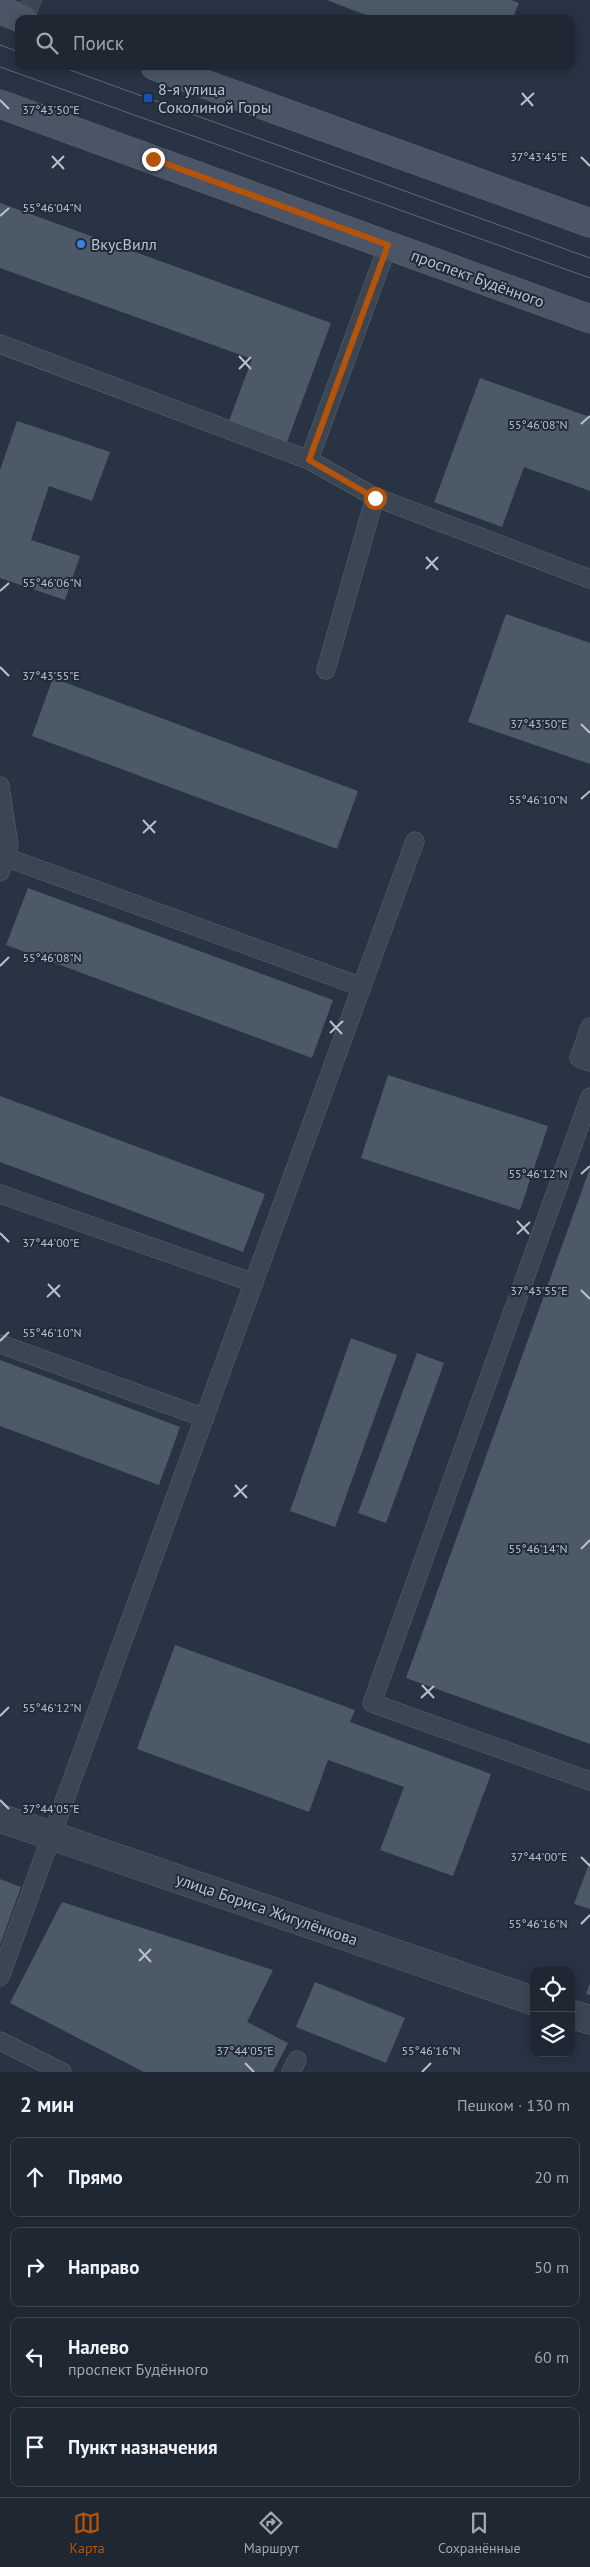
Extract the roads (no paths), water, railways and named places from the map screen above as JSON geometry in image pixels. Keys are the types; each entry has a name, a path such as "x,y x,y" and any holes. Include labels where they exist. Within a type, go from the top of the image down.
{"main road":[{"path":"0,10 15,16"},
{"path":"166,70 590,223"},
{"name":"проспект Будённого","path":"0,104 590,319"}],"street":[{"name":"улица Бориса Жигулёнкова","path":"0,1818 530,2000"},
{"path":"575,2015 590,2020"}],"lane":[{"path":"26,15 32,0"},
{"path":"309,460 388,245"},
{"path":"0,344 309,460 375,498 590,579"},
{"path":"326,670 375,498"},
{"path":"0,786 9,846 3,865 362,987"},
{"path":"0,1977 415,841"},
{"path":"590,1027 579,1058 590,1062"},
{"path":"590,1097 372,1703 590,1781"},
{"path":"0,1194 254,1283"},
{"path":"0,1344 205,1418"},
{"path":"0,2041 62,2072"}],"tram line":[{"path":"0,45 15,51"},
{"path":"0,67 590,278"},
{"path":"70,70 590,258"}],"place":[{"name":"8-я улица Соколиной Горы","path":"148,98"},
{"name":"ВкусВилл","path":"81,244"}]}
